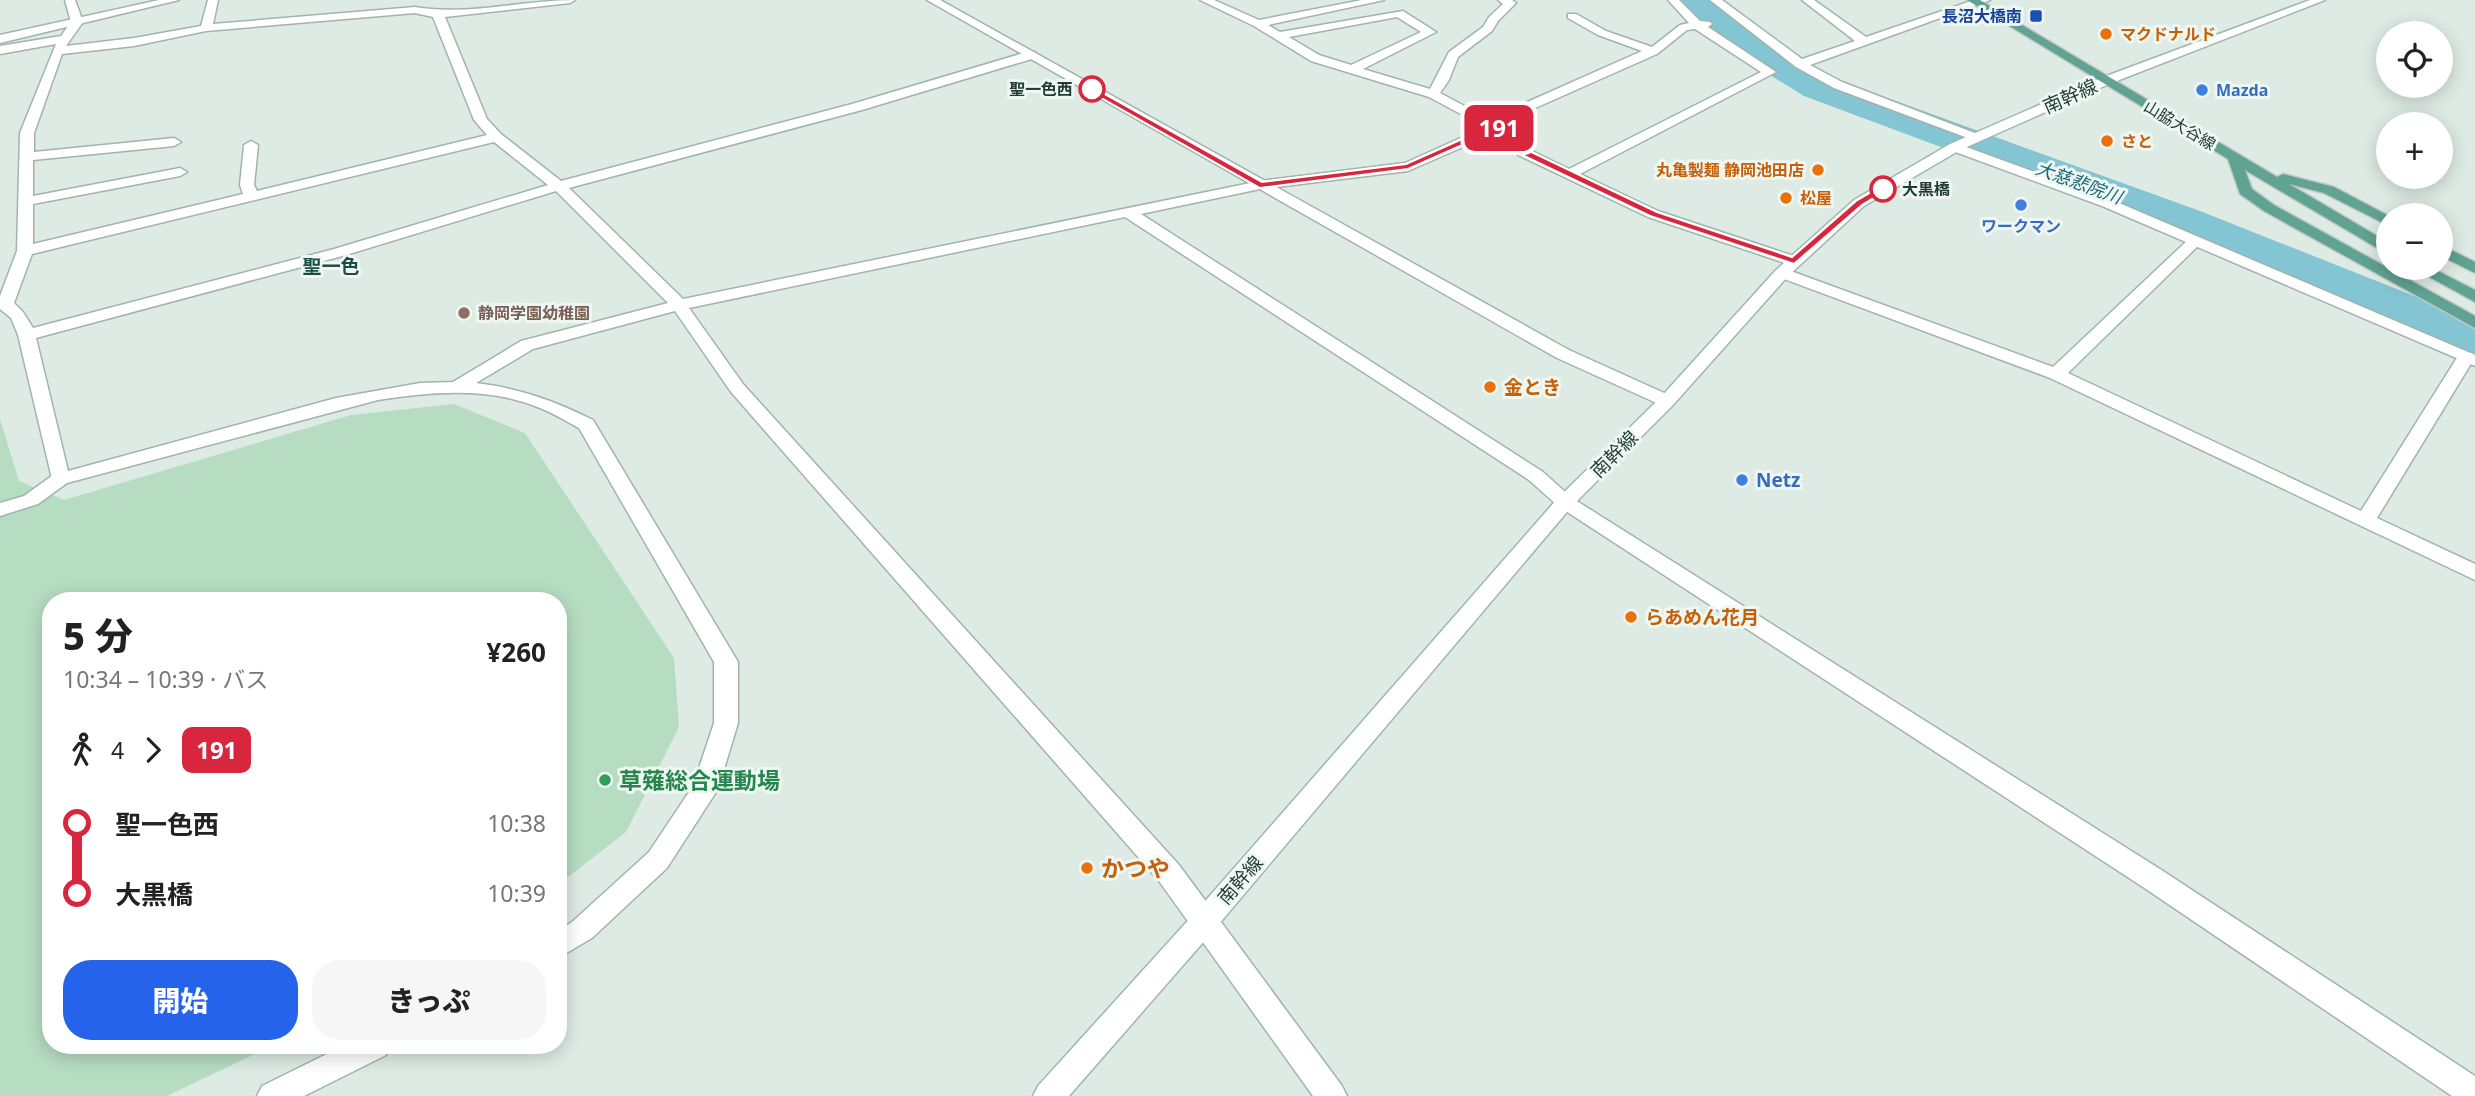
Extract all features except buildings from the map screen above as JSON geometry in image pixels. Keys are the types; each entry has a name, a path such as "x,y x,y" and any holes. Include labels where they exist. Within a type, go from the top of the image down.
{"main road":[{"name":"山脇大谷線","path":"1978,1 2105,81 2376,242"},
{"path":"2234,157 2245,191 2269,208 2475,323"},
{"path":"2260,172 2329,190 2376,215"},
{"path":"2453,256 2475,268"},
{"path":"2443,280 2475,297"}],"street":[{"path":"70,0 77,22"},
{"path":"0,39 174,0"},
{"path":"206,28 213,0"},
{"path":"0,50 134,42 206,28 418,5 438,14 570,0"},
{"path":"932,0 1563,354 1667,401"},
{"path":"1205,0 1258,24 1315,58 1433,94 1515,138 1523,152 1653,214 2056,374 2475,573"},
{"path":"1258,24 1379,0"},
{"path":"1433,94 1443,80 1453,55 1488,30 1493,19 1510,3 1503,0"},
{"path":"1569,174 1770,72 1697,25 1672,0"},
{"path":"1715,0 1800,64 1838,85 1978,136"},
{"path":"1807,0 1863,41"},
{"name":"南幹線","path":"1049,1096 1203,923 1565,502 1667,401 1788,267 1859,203 1978,136 2105,81 2320,0"},
{"path":"1800,64 1978,1"},
{"path":"1278,36 1399,13 1430,32 1352,69"},
{"path":"438,14 481,120 496,137 559,186 679,305 737,388 1169,873 1331,1096"},
{"path":"1572,16 1602,33 1653,51"},
{"path":"457,387 527,345 679,305 1260,185 1408,167 1653,51 1684,27 1741,21"},
{"path":"60,479 27,335 21,318 3,303 25,251 29,157 27,133 61,45 77,22"},
{"path":"27,335 340,252 559,186 857,107 1031,55"},
{"path":"25,251 496,137"},
{"path":"29,157 174,142"},
{"path":"251,145 247,185 252,197"},
{"path":"1955,147 2107,204 2470,359 2366,520"},
{"path":"28,201 180,172"},
{"path":"1126,212 1536,476 1565,502 2153,879 2475,1094"},
{"path":"2056,374 2195,241"},
{"path":"0,510 31,500 60,479 363,396 417,387 508,391 557,405 586,424 726,662 726,723 705,789 658,860 582,930 567,940"},
{"path":"273,1096 357,1054"}],"green space":[{"name":"草薙総合運動場","path":"454,404 525,433 674,658 679,727 626,832 567,878 567,592 42,592 42,1054 255,1054 167,1096 0,1096 0,419 19,481 64,500 351,415"}],"waterway":[{"name":"大慈悲院川","path":"1697,0 1708,13 1755,49 1818,87 2183,221 2475,340"}],"bus line":[{"name":"191","path":"1092,89 1260,185 1408,167 1496,127 1515,138 1523,152 1653,214 1794,261 1859,203 1883,189"}],"place":[{"name":"長沼大橋南","path":"2036,16"},
{"name":"マクドナルド","path":"2106,34"},
{"name":"聖一色西","path":"1092,89"},
{"name":"Mazda","path":"2202,90"},
{"name":"さと","path":"2107,141"},
{"name":"丸亀製麺 静岡池田店","path":"1818,170"},
{"name":"大黒橋","path":"1883,189"},
{"name":"松屋","path":"1786,198"},
{"name":"ワークマン","path":"2021,205"},
{"name":"静岡学園幼稚園","path":"464,313"},
{"name":"金とき","path":"1490,387"},
{"name":"Netz","path":"1742,480"},
{"name":"らあめん花月","path":"1631,617"},
{"name":"草薙総合運動場","path":"605,780"},
{"name":"かつや","path":"1087,868"}],"district":[{"name":"聖一色","path":"331,266"}]}
